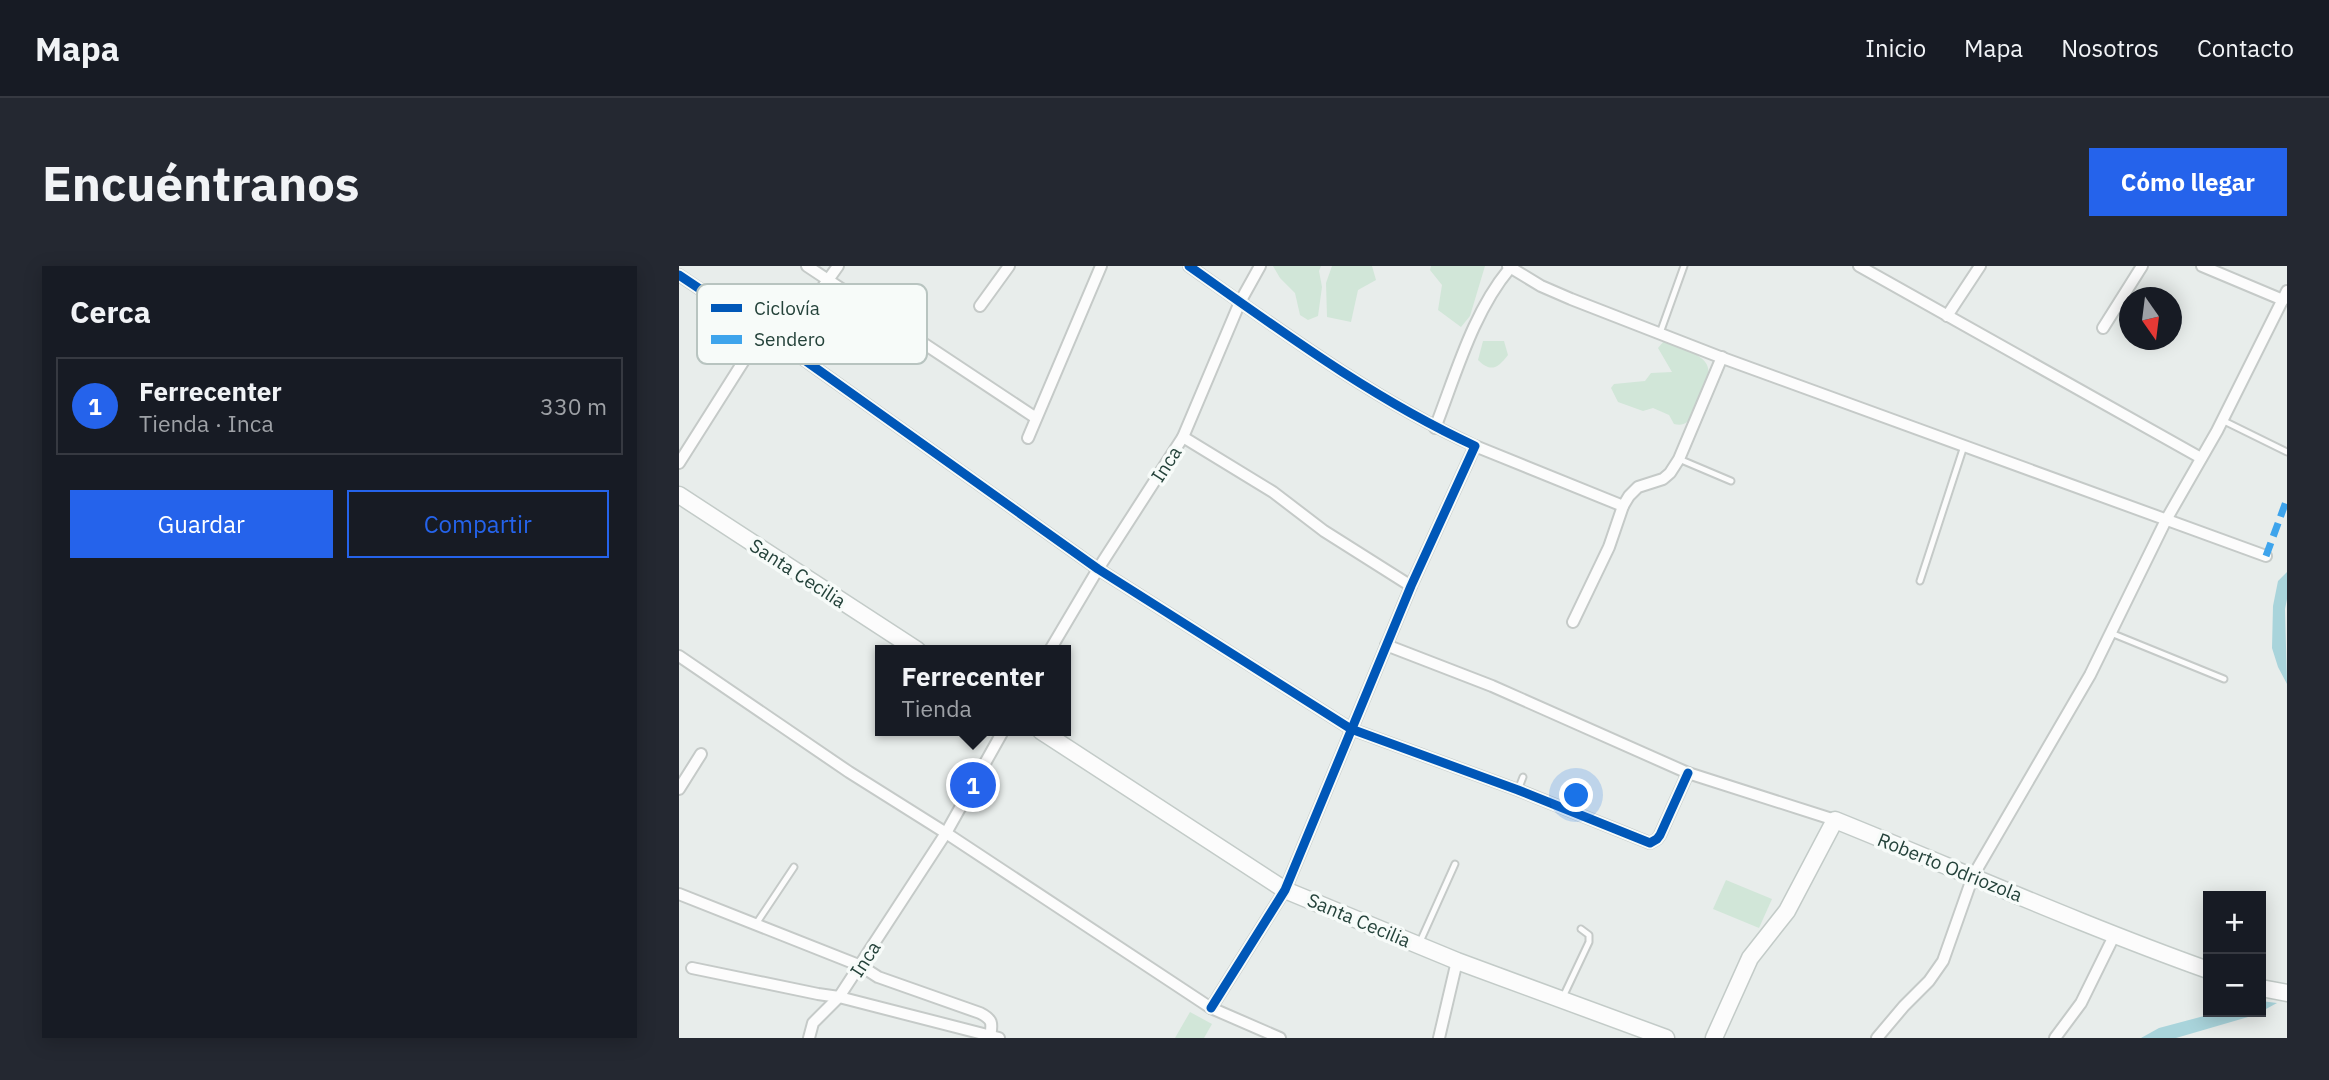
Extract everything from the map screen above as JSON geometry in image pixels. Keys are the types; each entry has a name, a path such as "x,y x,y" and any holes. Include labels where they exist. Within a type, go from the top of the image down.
{"street":[{"path":"807,266 833,284"},
{"path":"826,284 838,266"},
{"path":"980,306 1009,266"},
{"path":"1028,439 1101,266"},
{"path":"1189,266 1387,400 1435,428 1623,506"},
{"name":"Inca","path":"1053,645 1183,437 1240,302 1260,266"},
{"path":"1859,266 2201,458"},
{"path":"1947,316 1980,266"},
{"path":"2103,328 2142,266"},
{"path":"1877,1038 1929,981 1943,961 1973,876 2089,675 2166,520 2222,420 2285,295 2202,266"},
{"path":"1435,428 1481,314 1510,267 1551,290 1721,357 2266,556"},
{"path":"679,275 697,287"},
{"path":"927,346 1037,418"},
{"path":"1573,622 1609,547 1629,496 1638,487 1655,483 1670,473 1679,459 1721,357"},
{"path":"679,463 742,364"},
{"path":"810,364 1098,569 1351,729 1518,790 1650,843 1660,835 1688,773"},
{"path":"1183,437 1273,492 1324,531 1411,586"},
{"path":"1211,1009 1285,890 1411,586 1475,446"},
{"name":"Santa Cecilia","path":"679,495 909,645"},
{"name":"Roberto Odriozola","path":"1386,645 1492,686 1688,773 1835,820 2114,936 2203,968"},
{"path":"679,656 849,772 1211,1009 1280,1038"},
{"name":"Inca","path":"809,1038 813,1023 839,997 861,966 946,833 1000,736"},
{"name":"Santa Cecilia","path":"1049,736 1285,890 1457,961 1667,1038"},
{"path":"679,789 701,754"},
{"path":"1714,1038 1750,958 1787,911 1835,820"},
{"path":"679,894 861,966 878,977 991,1018 993,1037 839,997 692,968"},
{"path":"2055,1038 2081,1003 2114,936"},
{"path":"1439,1038 1457,961"},
{"path":"2266,989 2287,993"}],"lane":[{"path":"1660,333 1684,266"},
{"path":"2222,420 2287,452"},
{"path":"1920,581 1964,446"},
{"path":"1679,459 1731,481"},
{"path":"2111,633 2224,679"},
{"path":"1518,790 1523,778"},
{"path":"1418,945 1455,864"},
{"path":"756,924 794,867"},
{"path":"1561,999 1589,942 1589,935 1581,929"}],"green space":[{"path":"1273,266 1321,266 1319,271 1322,287 1318,316 1308,320 1300,315 1295,293 1280,278"},
{"path":"1332,266 1372,266 1376,280 1358,290 1351,322 1327,317 1326,283"},
{"path":"1431,266 1485,266 1470,316 1461,327 1438,310 1442,285 1430,270"},
{"path":"1483,341 1504,341 1508,355 1498,366 1487,367 1478,360"},
{"path":"1664,341 1700,357 1708,370 1708,378 1692,416 1689,421 1680,425 1674,424 1669,415 1653,408 1643,411 1618,402 1611,388 1614,384 1645,381 1651,373 1672,372 1658,348"},
{"path":"1726,880 1772,899 1759,928 1713,909"},
{"path":"1190,1012 1212,1024 1204,1038 1175,1038"}],"water":[{"path":"2287,572 2287,684 2272,648 2273,606 2278,581"},
{"path":"2266,1002 2277,1003 2266,1009"},
{"path":"2203,1016 2248,1017 2176,1038 2141,1038 2159,1028"}],"marked path":[{"path":"2266,556 2287,499"}],"cycle path":[{"path":"1189,266 1364,386 1475,446 1411,586 1285,890 1211,1008"},
{"path":"679,275 697,287"},
{"path":"810,364 1098,569 1351,729 1518,790 1650,843 1660,835 1688,773"}],"place":[{"name":"Ferrecenter","path":"973,785"}]}
